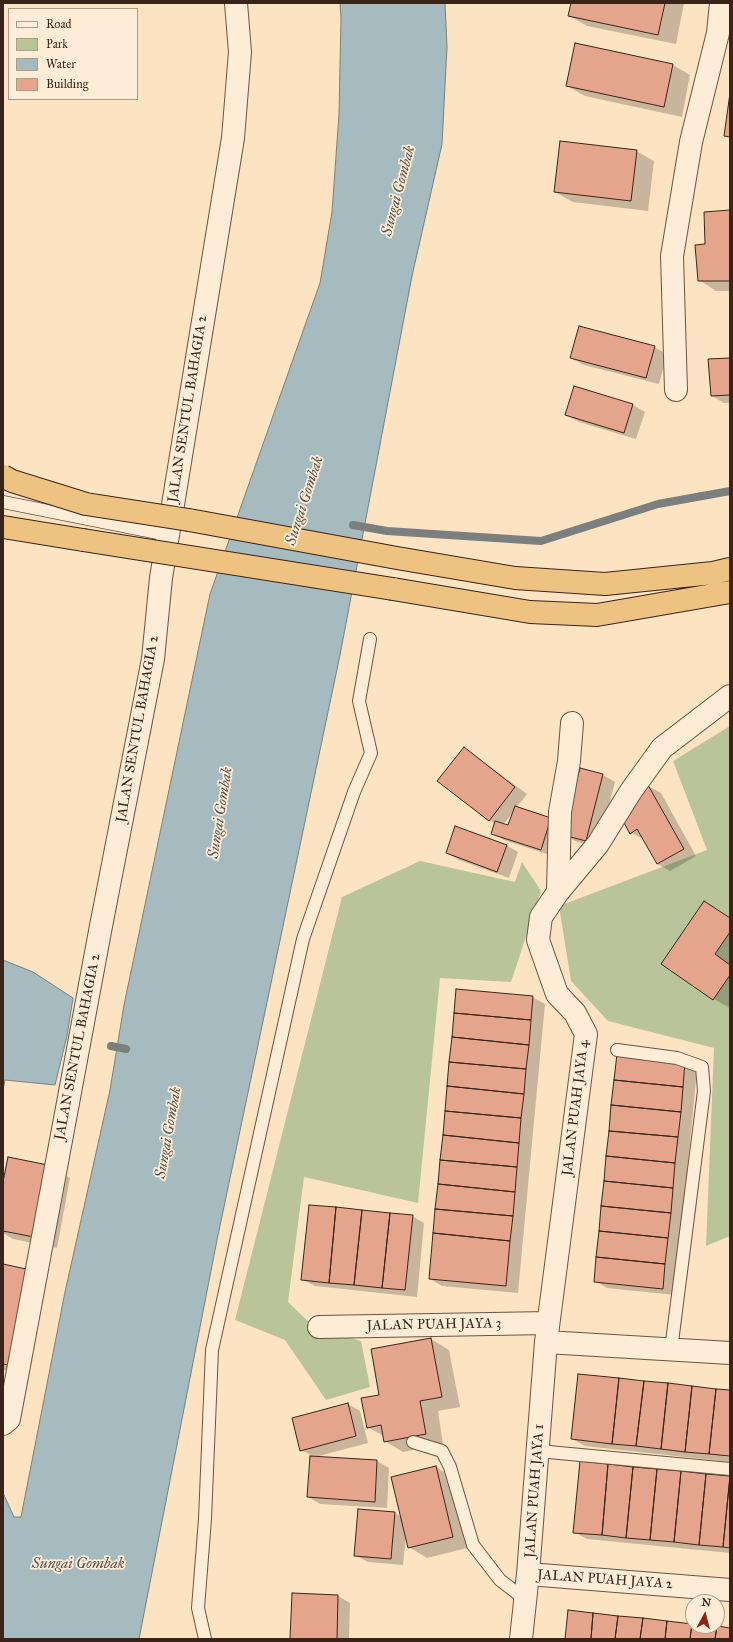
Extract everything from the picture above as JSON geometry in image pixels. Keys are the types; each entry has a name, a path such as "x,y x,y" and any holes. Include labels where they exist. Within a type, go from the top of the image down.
{"highway":[{"path":"3,476 12,481 86,504 189,520 515,578 605,584 713,573 730,569"},
{"path":"3,527 530,612 597,615 730,592"}],"street":[{"name":"JALAN SENTUL BAHAGIA 2","path":"3,1424 9,1419 153,659 161,578 233,138 240,52 236,3"},
{"path":"676,390 672,256 691,142 718,33 721,3"},
{"name":"JALAN PUAH JAYA 4","path":"547,1333 586,1034 575,1013 556,994 538,940 541,917 558,892 598,844 631,791 662,748 730,696"},
{"path":"558,892 560,812 569,761 572,723"},
{"name":"JALAN PUAH JAYA 3","path":"319,1327 547,1333 671,1350 730,1353"},
{"name":"JALAN PUAH JAYA 1","path":"521,1639 526,1600 547,1333"},
{"name":"JALAN PUAH JAYA 2","path":"528,1574 730,1590"}],"lane":[{"path":"3,502 168,535"},
{"path":"205,1639 198,1608 205,1519 212,1350 303,939 354,792 371,753 359,701 370,639"},
{"path":"617,1050 677,1058 702,1067 704,1091 671,1350"},
{"path":"413,1442 442,1451 450,1467 473,1545 500,1580 526,1600"},
{"path":"538,1451 730,1470"}],"green space":[{"path":"730,726 730,1236 706,1246 714,1048 608,1021 571,981 559,906 707,850 673,761"},
{"path":"420,861 515,882 522,862 541,891 511,982 440,978 418,1203 304,1177 288,1302 314,1327 361,1341 370,1387 326,1400 285,1340 235,1320 342,897"}],"water":[{"name":"Sungai Gombak","path":"340,3 445,3 447,47 442,144 412,276 340,655 217,1240 139,1639 3,1639 3,1493 14,1517 21,1517 65,1292 110,1090 124,1005 210,594 320,283 332,212 339,114"},
{"path":"3,960 33,972 73,998 67,1036 55,1085 5,1080 3,1090"}],"building":[{"path":"571,3 665,3 658,35 568,16"},
{"path":"575,43 673,64 664,107 566,86"},
{"path":"730,93 730,137 724,136"},
{"path":"560,141 637,150 631,201 554,192"},
{"path":"730,210 730,281 698,281 695,245 705,244 704,212"},
{"path":"579,326 655,346 646,378 570,358"},
{"path":"730,358 730,395 711,396 708,359"},
{"path":"574,386 633,404 624,433 565,415"},
{"path":"464,747 515,787 489,821 437,781"},
{"path":"580,768 603,774 586,841 563,835"},
{"path":"648,785 684,849 657,864 637,829 630,834 614,804"},
{"path":"515,806 551,818 541,850 491,834 495,821 508,825"},
{"path":"455,826 507,845 497,872 446,853"},
{"path":"704,901 730,918 730,932 715,954 730,965 730,975 713,1000 661,964"},
{"path":"456,989 533,996 531,1020 454,1013"},
{"path":"454,1013 531,1020 529,1045 452,1037"},
{"path":"452,1037 529,1045 526,1069 449,1062"},
{"path":"617,1054 685,1062 683,1087 614,1080"},
{"path":"449,1062 526,1069 524,1094 447,1086"},
{"path":"614,1080 683,1087 681,1112 611,1105"},
{"path":"447,1086 524,1094 521,1118 445,1111"},
{"path":"611,1105 681,1112 678,1137 609,1131"},
{"path":"445,1111 521,1118 519,1143 443,1135"},
{"path":"609,1131 678,1137 675,1163 606,1156"},
{"path":"443,1135 519,1143 517,1167 440,1160"},
{"path":"606,1156 675,1163 673,1188 604,1181"},
{"path":"8,1157 53,1166 39,1238 3,1231 3,1182"},
{"path":"440,1160 517,1167 515,1192 438,1184"},
{"path":"604,1181 673,1188 671,1213 601,1206"},
{"path":"438,1184 515,1192 513,1216 435,1209"},
{"path":"309,1205 336,1207 329,1283 301,1280"},
{"path":"601,1206 671,1213 668,1238 599,1231"},
{"path":"336,1207 362,1210 354,1285 329,1283"},
{"path":"435,1209 513,1216 510,1241 433,1233"},
{"path":"362,1210 390,1213 382,1288 354,1285"},
{"path":"390,1213 413,1215 405,1290 382,1288"},
{"path":"599,1231 668,1238 665,1264 596,1257"},
{"path":"433,1233 510,1241 506,1286 429,1279"},
{"path":"596,1257 665,1264 663,1289 594,1282"},
{"path":"3,1264 26,1269 8,1365 3,1364"},
{"path":"431,1338 442,1397 420,1401 426,1434 384,1442 381,1425 367,1428 361,1398 379,1395 371,1349"},
{"path":"578,1374 619,1378 612,1444 571,1439"},
{"path":"619,1378 644,1381 636,1446 612,1444"},
{"path":"644,1381 668,1383 661,1449 636,1446"},
{"path":"668,1383 692,1386 685,1452 661,1449"},
{"path":"692,1386 716,1389 709,1454 685,1452"},
{"path":"716,1389 730,1390 730,1456 709,1454"},
{"path":"348,1403 356,1436 300,1451 292,1418"},
{"path":"310,1456 377,1460 375,1502 307,1497"},
{"path":"580,1461 608,1464 602,1535 573,1533"},
{"path":"608,1464 633,1467 626,1538 602,1535"},
{"path":"436,1466 453,1537 408,1548 391,1477"},
{"path":"633,1467 657,1469 650,1540 626,1538"},
{"path":"657,1469 681,1471 674,1542 650,1540"},
{"path":"681,1471 706,1474 699,1545 674,1542"},
{"path":"706,1474 730,1476 723,1547 699,1545"},
{"path":"730,1476 730,1548 723,1547"},
{"path":"358,1509 395,1512 391,1559 354,1556"},
{"path":"292,1593 338,1595 337,1639 290,1639"},
{"path":"568,1610 593,1613 591,1639 565,1639"},
{"path":"593,1613 618,1616 615,1639 591,1639"},
{"path":"618,1616 643,1618 640,1639 615,1639"},
{"path":"643,1618 667,1621 665,1639 640,1639"},
{"path":"667,1621 685,1623 685,1634 691,1634 690,1639 665,1639"},
{"path":"725,1627 730,1628 730,1639 715,1639 716,1634 725,1634"},
{"path":"691,1634 716,1634 715,1639 690,1639"}],"waterway":[{"path":"353,525 387,531 541,541 658,504 730,491"},
{"path":"111,1046 126,1049"}]}
